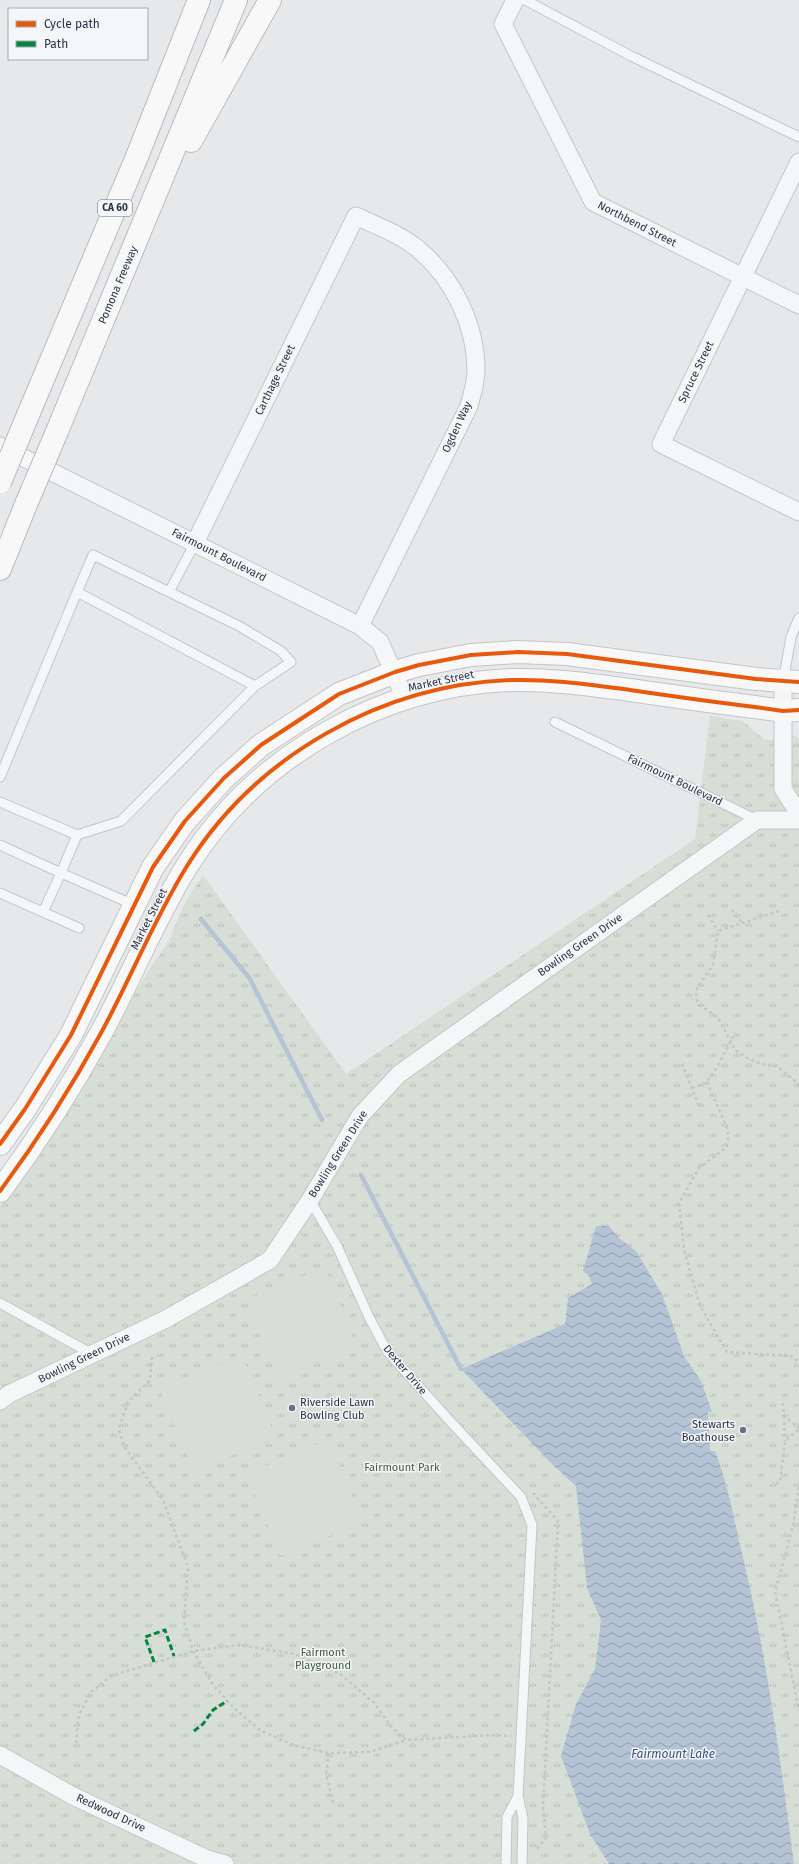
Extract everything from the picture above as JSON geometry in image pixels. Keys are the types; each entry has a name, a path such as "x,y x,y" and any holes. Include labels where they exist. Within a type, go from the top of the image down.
{"main road":[{"path":"138,154 184,0"},
{"name":"CA 60","path":"0,482 138,154 199,0"},
{"name":"Pomona Freeway","path":"0,569 236,0"},
{"path":"140,231 270,0"},
{"name":"Market Street","path":"0,1144 25,1110 71,1035 153,867 185,821 224,778 261,746 339,694 395,672 419,665 471,656 534,652 584,655 791,682"},
{"name":"Market Street","path":"0,1191 45,1127 100,1034 187,865 227,813 269,773 314,741 351,721 406,698 436,690 477,683 537,680 791,710"}],"street":[{"name":"Northbend Street","path":"515,0 503,24 593,202 799,305"},
{"name":"Spruce Street","path":"799,162 661,444 799,512"},
{"name":"Carthage Street","path":"195,543 356,216"},
{"name":"Ogden Way","path":"356,216 396,234 417,248 435,265 451,286 465,314 474,346 476,371 469,406 360,626"},
{"name":"Fairmount Boulevard","path":"0,446 360,626 380,642 406,698"},
{"path":"791,682 791,710 783,789 799,814"},
{"name":"Fairmount Boulevard","path":"757,820 799,820"},
{"name":"Bowling Green Drive","path":"3,1394 166,1319 270,1260 310,1200 348,1134 371,1103 399,1074 757,820"},
{"name":"Redwood Drive","path":"0,1755 73,1796 207,1859 224,1864"}],"lane":[{"path":"525,0 631,56 799,137"},
{"path":"169,592 195,543"},
{"path":"0,777 93,555 239,626 282,651 291,662 255,686 121,821 78,835 0,802"},
{"path":"77,592 255,686"},
{"path":"791,682 790,641 799,618"},
{"name":"Fairmount Boulevard","path":"555,722 757,820"},
{"path":"43,912 78,835"},
{"path":"0,845 135,905"},
{"path":"0,893 78,928"},
{"name":"Dexter Drive","path":"310,1200 337,1246 369,1317 387,1351 521,1497 532,1525 521,1738"},
{"path":"0,1303 92,1354"},
{"path":"521,1738 518,1796 523,1818 522,1864"},
{"path":"506,1864 507,1817 518,1796"}],"path":[{"path":"732,910 742,923"},
{"path":"718,931 779,911"},
{"path":"708,915 718,931 713,965 697,988 696,998 699,1004 718,1018 735,1050 761,1064 777,1066 796,1082 799,1087"},
{"path":"692,1088 707,1082 717,1067 735,1033"},
{"path":"682,1064 699,1106"},
{"path":"707,1082 728,1130 728,1140 724,1149 699,1168 679,1203 684,1249 700,1306 727,1352 791,1356 799,1362"},
{"path":"152,1358 150,1380 128,1402 119,1428 123,1445 144,1471 163,1500 188,1567 184,1622 193,1651 213,1685 235,1709 260,1730 293,1745 329,1753 370,1752 406,1740 495,1735 521,1738"},
{"path":"776,1484 780,1482 785,1441 783,1403"},
{"path":"784,1416 799,1428 785,1441"},
{"path":"799,1487 793,1526 774,1592 799,1711"},
{"path":"76,1743 79,1715 91,1692 111,1676 193,1651 239,1645 295,1654 340,1674 374,1703 392,1728 406,1740"},
{"path":"329,1753 326,1774 334,1805"}],"green space":[{"name":"Fairmount Park","path":"710,716 742,721 765,740 788,739 793,735 799,738 799,1864 0,1864 0,1207 151,967 168,943 184,904 203,875 346,1074 695,839"},
{"path":"325,1267 357,1347 278,1379 246,1300"},
{"path":"242,1355 276,1437 194,1471 160,1389"},
{"path":"329,1439 363,1522 281,1556 247,1474"}],"water":[{"name":"Fairmount Lake","path":"596,1226 609,1226 619,1238 636,1251 662,1294 684,1356 701,1381 712,1412 708,1412 710,1451 715,1451 726,1486 749,1584 765,1664 778,1744 794,1864 609,1864 590,1834 561,1756 576,1704 595,1669 601,1620 587,1588 576,1486 553,1465 461,1369 565,1324 568,1298 592,1284 589,1276 583,1271"}],"waterway":[{"path":"201,919 250,979 322,1120"},
{"path":"361,1175 461,1369"}],"marked path":[{"path":"154,1662 145,1637 165,1630 174,1656"},
{"path":"194,1731 203,1724 213,1710 227,1701"}],"cycle path":[{"path":"0,1144 25,1109 71,1035 153,867 185,821 224,778 261,745 339,694 395,672 419,665 471,655 518,652 567,654 756,679 799,682"},
{"path":"0,1191 53,1114 90,1054 175,886 215,826 249,791 286,759 327,733 371,711 417,695 464,685 513,680 542,680 572,683 783,711 799,710"}],"place":[{"name":"Riverside Lawn Bowling Club","path":"292,1408"},
{"name":"Stewarts Boathouse","path":"743,1430"}],"park label":[{"name":"Fairmont Playground","path":"323,1658"}]}
